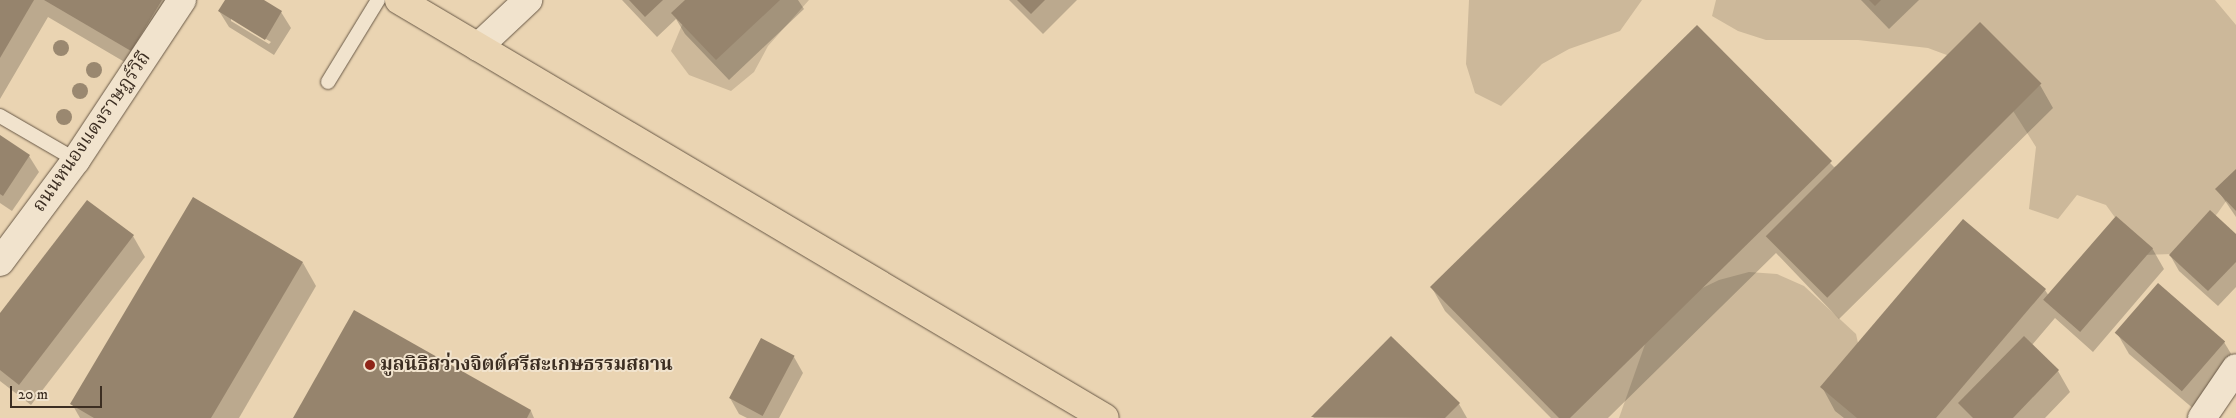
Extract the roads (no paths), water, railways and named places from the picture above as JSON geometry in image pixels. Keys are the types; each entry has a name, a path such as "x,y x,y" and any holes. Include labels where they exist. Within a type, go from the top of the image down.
{"main road":[{"path":"399,0 1105,418"}],"street":[{"name":"ถนนหนองแดงราษฏร์วิถี","path":"0,262 76,160 182,0"},
{"path":"478,47 528,0"},
{"path":"2202,418 2236,368"}],"lane":[{"path":"328,82 378,0"},
{"path":"0,116 76,160"}],"place":[{"name":"มูลนิธิสว่างจิตต์ศรีสะเกษธรรมสถาน","path":"370,365"}]}
